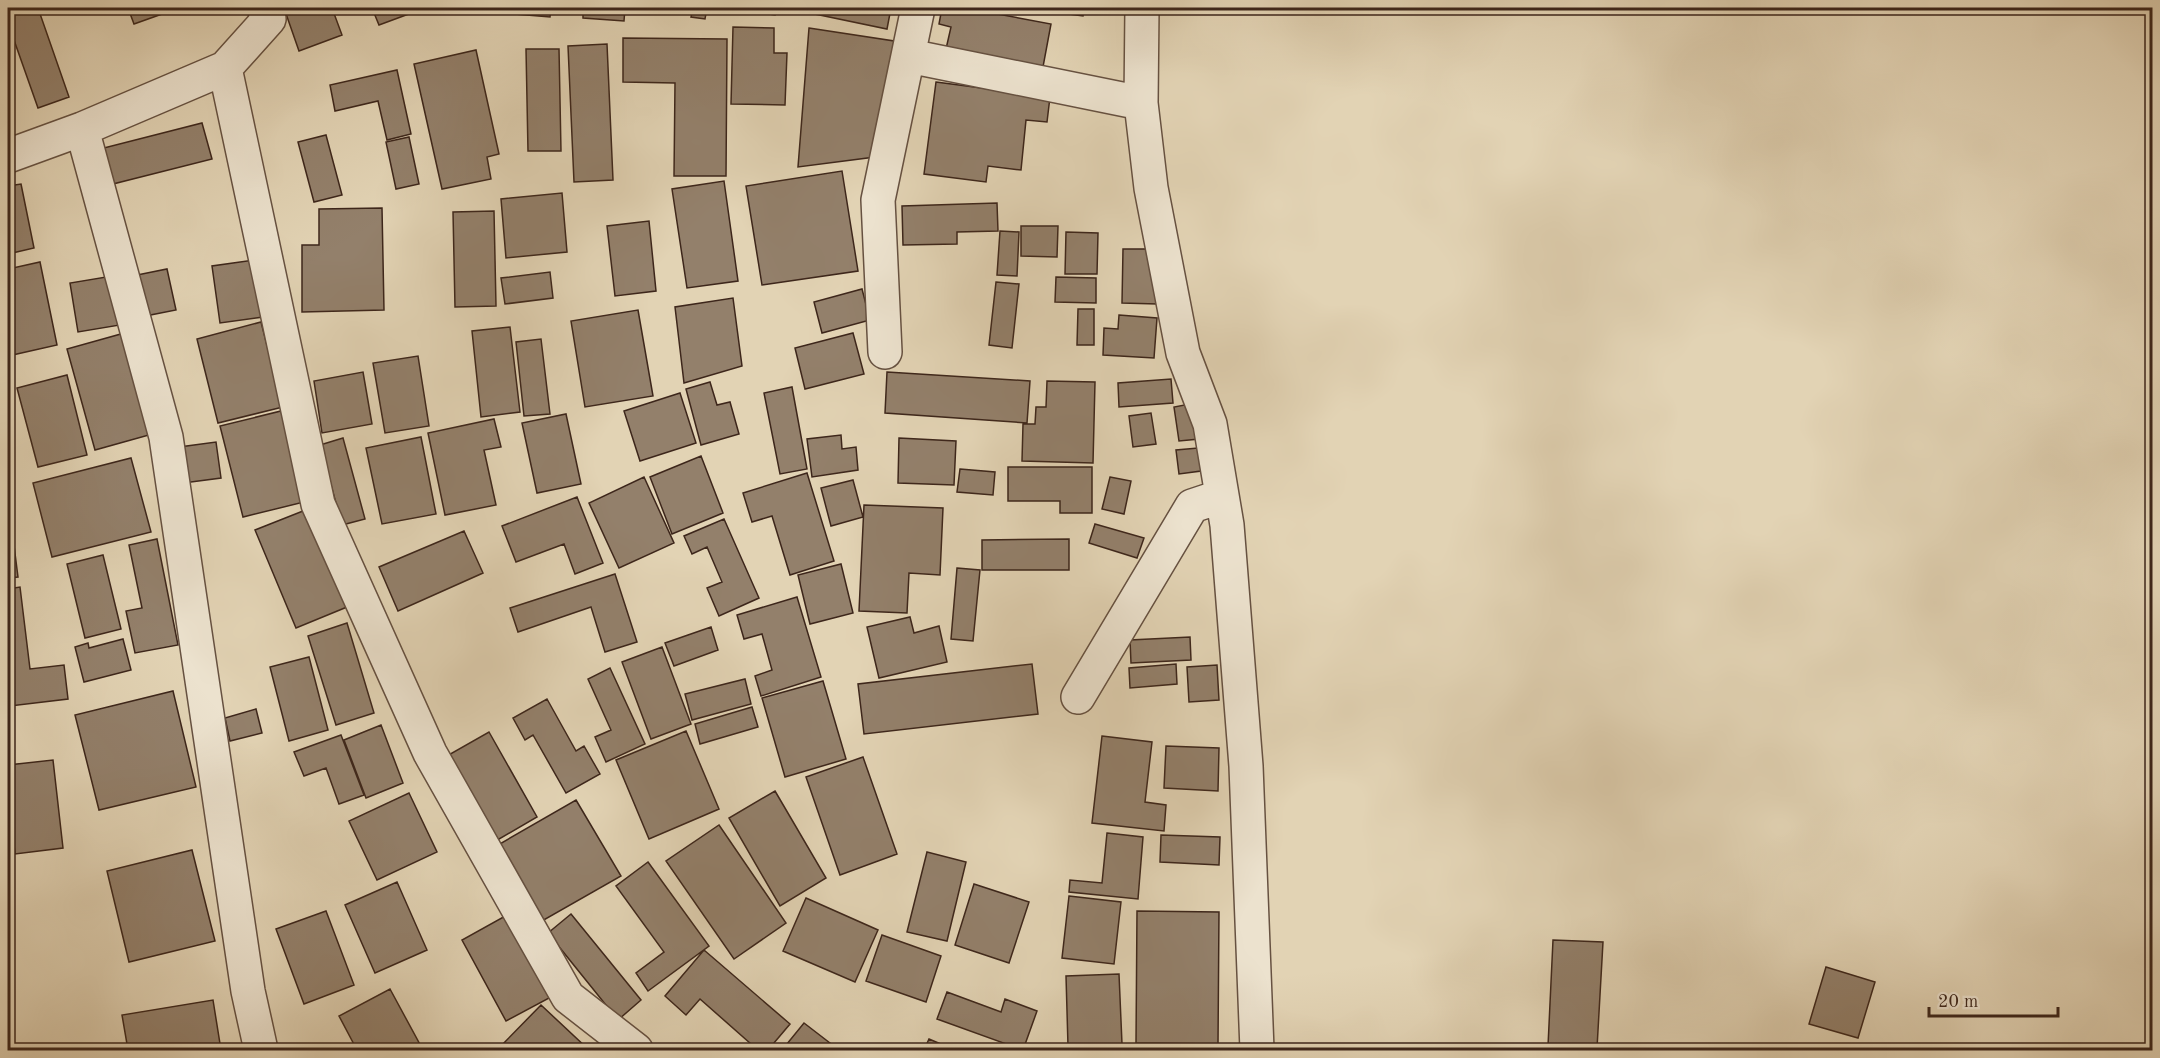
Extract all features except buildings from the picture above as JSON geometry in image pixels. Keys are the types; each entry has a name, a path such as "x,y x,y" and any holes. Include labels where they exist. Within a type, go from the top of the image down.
{"street":[{"path":"8,156 82,129 225,68 269,19 264,8"},
{"path":"885,352 878,200 918,8"},
{"path":"1142,8 1142,103 1151,188 1183,353 1210,424 1227,525 1246,766 1257,1050"},
{"path":"909,56 1142,103"},
{"path":"225,68 318,504 430,753 568,997 636,1050"},
{"path":"82,129 166,437 248,992 261,1050"},
{"path":"1078,697 1192,506 1222,496"}]}
